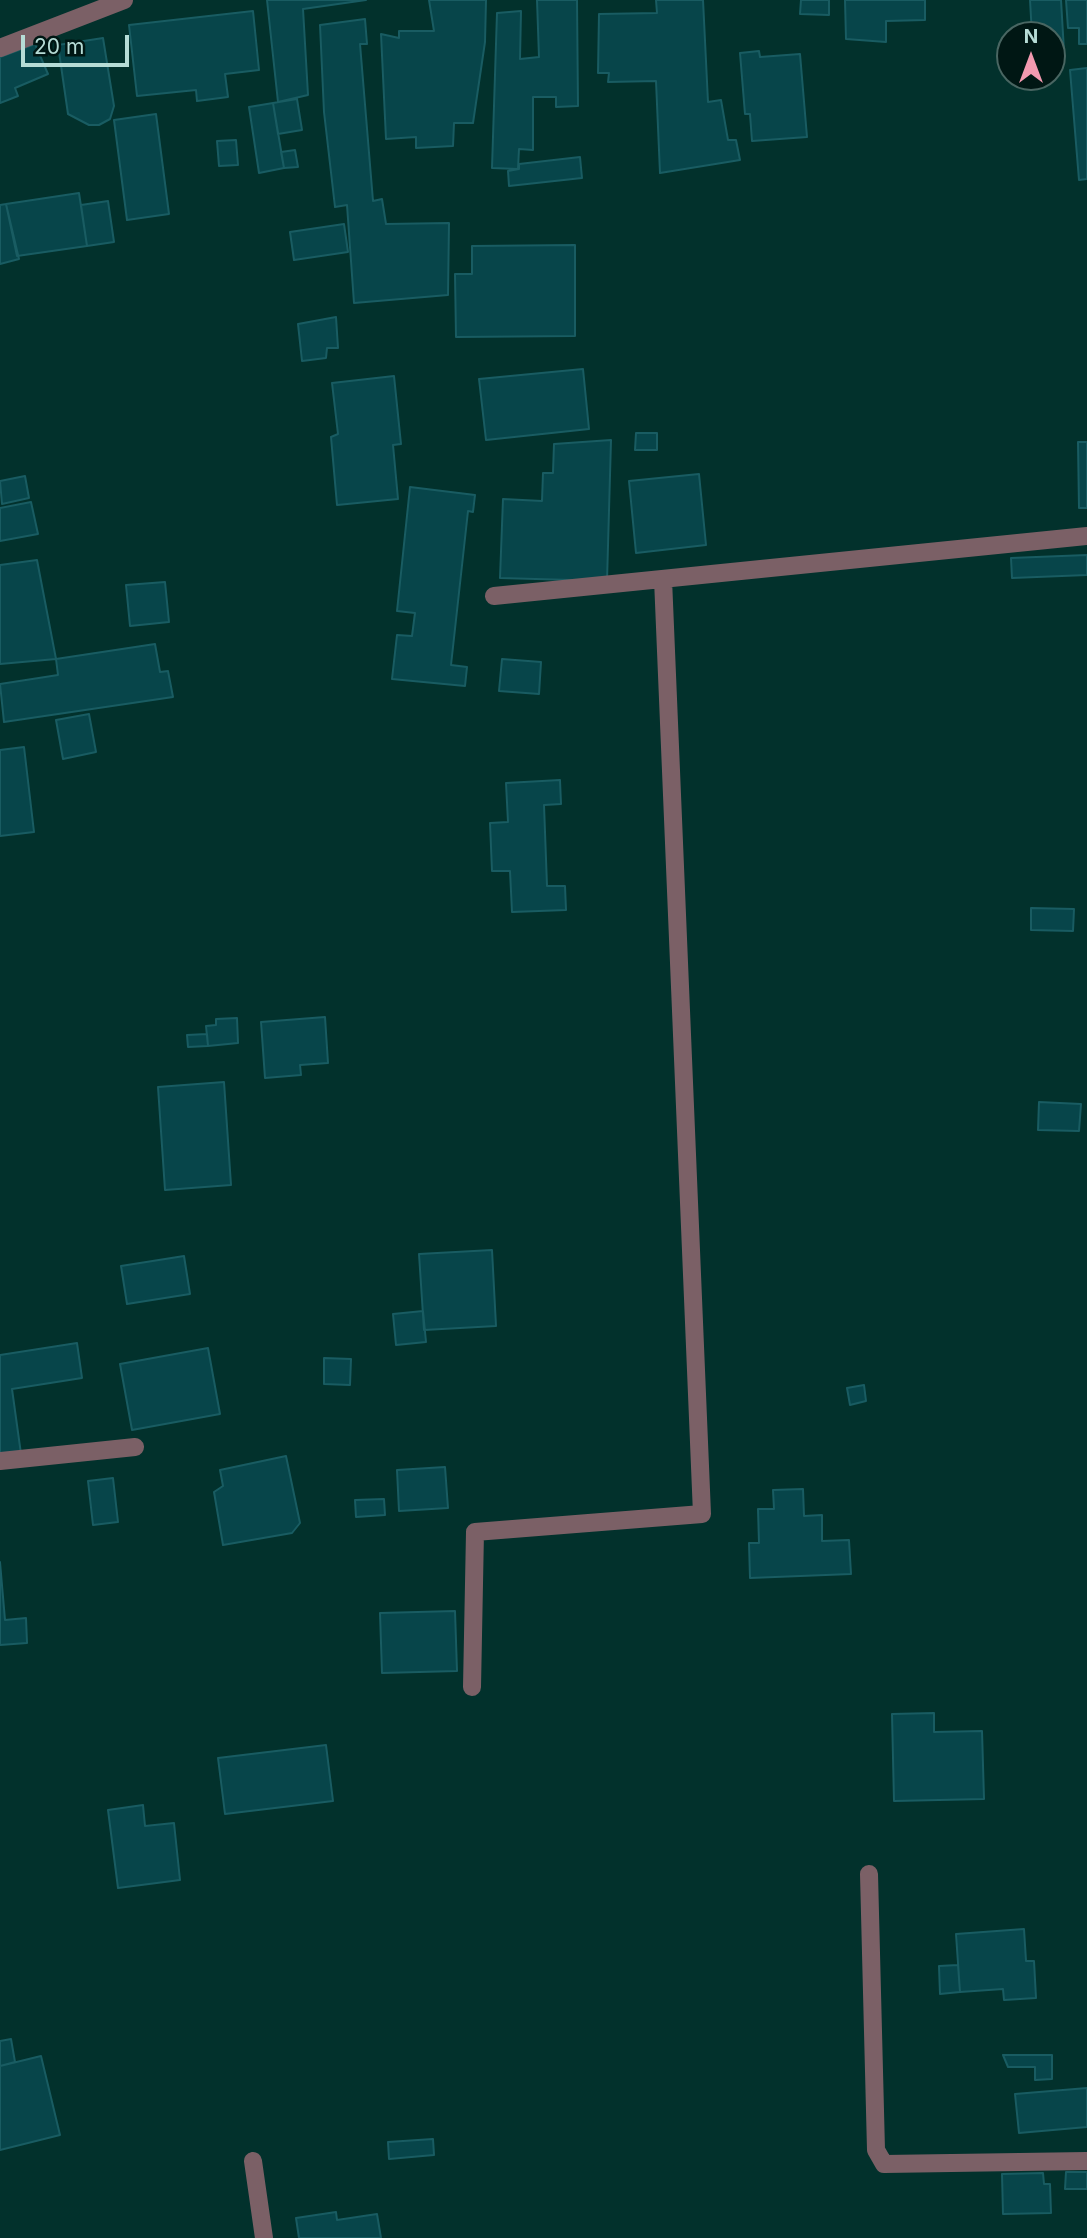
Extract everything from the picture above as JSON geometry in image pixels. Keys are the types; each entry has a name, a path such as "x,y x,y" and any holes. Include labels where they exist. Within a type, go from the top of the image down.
{"street":[{"path":"0,48 124,0"},
{"path":"495,596 1087,536"},
{"path":"472,1687 475,1532 702,1514 663,579"},
{"path":"0,1461 135,1447"},
{"path":"869,1874 876,2150 884,2164 1087,2161"},
{"path":"253,2161 264,2238"}],"building":[{"path":"267,0 366,0 303,9 308,95 278,102"},
{"path":"429,0 486,0 485,42 473,123 454,123 453,146 416,148 416,137 386,139 381,34 399,38 399,31 434,31"},
{"path":"537,0 577,0 578,106 556,107 556,97 533,97 533,150 519,149 518,169 492,168 497,13 521,11 520,59 539,57"},
{"path":"656,0 703,0 708,102 721,100 728,140 736,140 740,160 660,173 656,81 608,82 609,73 598,73 599,14 657,13"},
{"path":"801,0 829,0 829,15 800,14"},
{"path":"845,0 925,0 925,20 886,21 886,42 846,39"},
{"path":"1030,0 1061,0 1062,21 1031,21"},
{"path":"1066,0 1087,0 1087,44 1079,44 1079,28 1068,28"},
{"path":"253,11 259,70 225,74 228,97 197,101 196,90 137,96 129,25"},
{"path":"365,19 367,44 360,44 373,201 382,199 386,224 449,223 448,295 354,303 347,205 335,207 324,112 320,25"},
{"path":"103,38 114,106 110,119 99,125 89,125 68,114 58,45"},
{"path":"35,44 48,74 15,88 18,96 0,103 0,57"},
{"path":"759,51 760,57 800,54 807,137 752,141 750,114 745,114 740,53"},
{"path":"1087,68 1087,179 1079,180 1070,70"},
{"path":"297,99 302,130 278,134 273,103"},
{"path":"273,103 284,168 259,173 249,107"},
{"path":"156,114 169,214 127,220 114,120"},
{"path":"236,140 238,165 219,166 217,141"},
{"path":"295,150 298,167 284,168 281,152"},
{"path":"580,157 582,178 509,186 508,171 519,169 519,164"},
{"path":"79,193 87,246 17,256 6,204"},
{"path":"108,201 114,242 87,246 81,205"},
{"path":"6,204 19,259 0,264 0,205"},
{"path":"344,224 348,252 294,260 290,232"},
{"path":"575,245 575,336 456,337 455,274 472,274 472,246"},
{"path":"336,317 338,348 327,348 326,358 302,361 298,324"},
{"path":"583,369 589,429 486,440 479,379"},
{"path":"394,376 401,444 393,445 398,499 337,505 331,437 338,434 332,383"},
{"path":"636,433 657,433 657,450 635,450"},
{"path":"611,440 607,581 500,578 503,499 542,501 543,473 553,473 554,444"},
{"path":"1078,442 1087,442 1087,508 1079,508"},
{"path":"699,474 706,545 636,553 629,481"},
{"path":"25,476 29,498 2,504 0,481"},
{"path":"410,487 475,495 473,512 468,511 451,665 467,667 465,686 392,679 397,635 412,636 415,613 397,611"},
{"path":"31,502 38,534 0,541 0,508"},
{"path":"1087,555 1087,575 1012,578 1011,558"},
{"path":"37,560 56,659 0,664 0,565"},
{"path":"165,582 169,622 130,626 126,585"},
{"path":"155,644 160,672 168,671 173,697 4,722 0,684 58,675 56,659"},
{"path":"502,659 541,662 539,694 499,691"},
{"path":"89,714 96,752 63,759 56,720"},
{"path":"24,747 34,832 0,836 0,750"},
{"path":"560,780 561,804 544,805 547,886 565,886 566,910 512,912 510,871 492,871 490,823 508,822 506,783"},
{"path":"1031,908 1074,909 1073,931 1031,930"},
{"path":"325,1017 328,1063 300,1065 301,1075 265,1078 261,1022"},
{"path":"237,1018 238,1043 208,1046 206,1026 216,1025 216,1019"},
{"path":"207,1034 208,1046 188,1047 187,1035"},
{"path":"224,1082 231,1185 165,1190 158,1087"},
{"path":"1039,1102 1081,1104 1079,1131 1038,1130"},
{"path":"492,1250 496,1326 424,1330 419,1254"},
{"path":"184,1256 190,1294 127,1304 121,1266"},
{"path":"423,1311 426,1342 396,1345 393,1314"},
{"path":"77,1343 82,1378 12,1389 21,1454 0,1457 0,1355"},
{"path":"208,1348 220,1414 132,1430 120,1364"},
{"path":"324,1358 351,1359 350,1385 324,1384"},
{"path":"864,1385 866,1401 850,1405 847,1388"},
{"path":"286,1456 300,1523 292,1533 223,1545 214,1492 223,1486 220,1470"},
{"path":"445,1467 448,1508 399,1511 397,1470"},
{"path":"113,1478 118,1522 93,1525 88,1481"},
{"path":"803,1489 804,1516 822,1515 822,1541 849,1540 851,1574 750,1578 749,1543 759,1543 758,1509 774,1509 773,1490"},
{"path":"384,1499 385,1515 356,1517 355,1500"},
{"path":"0,1562 5,1620 26,1618 27,1643 0,1645"},
{"path":"455,1611 457,1671 382,1673 380,1613"},
{"path":"934,1713 934,1732 982,1731 984,1799 894,1801 892,1714"},
{"path":"326,1745 333,1801 225,1814 218,1758"},
{"path":"143,1805 145,1826 174,1823 180,1880 118,1888 108,1810"},
{"path":"1024,1929 1026,1961 1034,1961 1036,1998 1004,2000 1003,1989 960,1992 956,1934"},
{"path":"958,1965 960,1992 940,1994 939,1966"},
{"path":"11,2039 15,2062 0,2066 0,2041"},
{"path":"1003,2055 1052,2055 1052,2079 1035,2080 1035,2067 1008,2067"},
{"path":"41,2056 60,2135 0,2150 0,2066"},
{"path":"1087,2088 1087,2127 1019,2133 1015,2094"},
{"path":"433,2139 434,2155 389,2159 388,2142"},
{"path":"1066,2172 1087,2172 1087,2189 1065,2189"},
{"path":"1043,2173 1044,2184 1050,2184 1051,2213 1003,2214 1002,2174"},
{"path":"336,2212 337,2220 377,2214 381,2238 299,2238 296,2218"}]}
